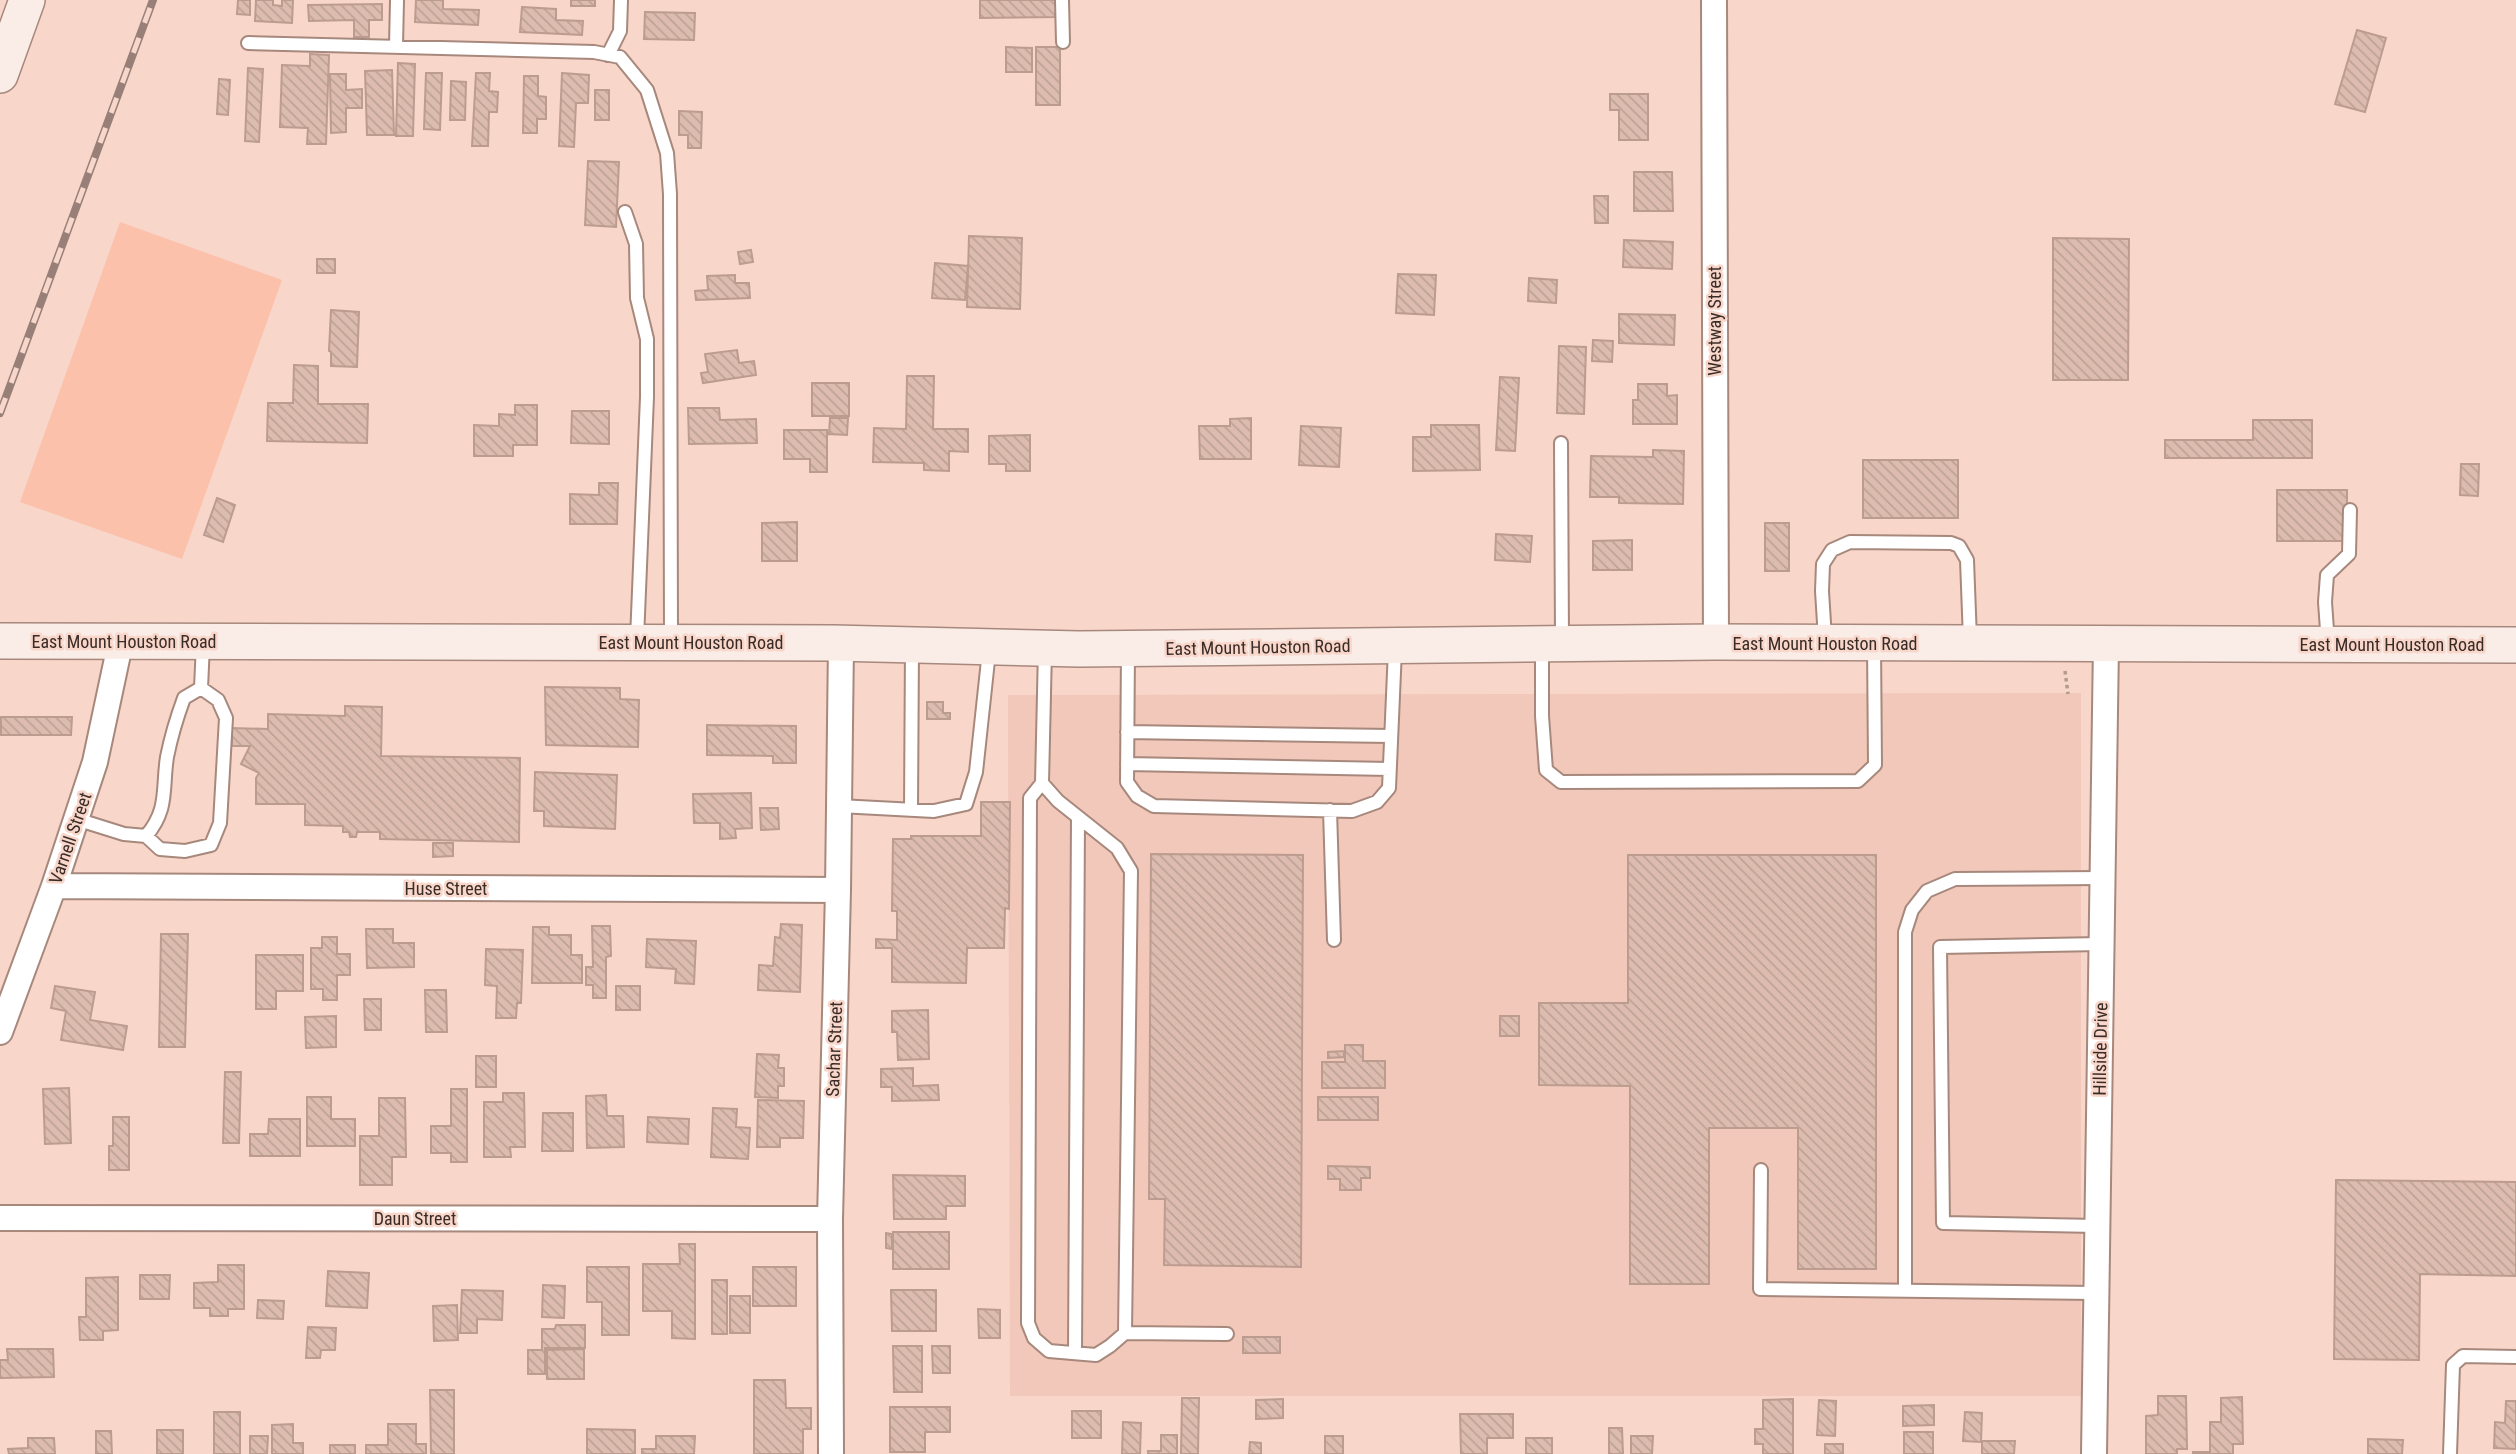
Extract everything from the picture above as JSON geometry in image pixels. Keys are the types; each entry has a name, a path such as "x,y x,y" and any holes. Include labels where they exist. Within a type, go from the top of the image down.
{"main road":[{"path":"0,75 27,0"},
{"name":"East Mount Houston Road","path":"0,641 841,643 1045,649 1716,642 2516,645"}],"street":[{"name":"Westway Street","path":"1714,0 1716,642"},
{"name":"Varnell Street","path":"0,1032 54,886 95,762 121,640"},
{"name":"Sachar Street","path":"831,1454 830,1219 841,643"},
{"name":"Hillside Drive","path":"2094,1454 2106,643"},
{"name":"Huse Street","path":"54,886 838,890"},
{"name":"Daun Street","path":"0,1218 830,1219"}],"lane":[{"path":"396,46 397,0"},
{"path":"608,55 620,31 621,0"},
{"path":"1062,0 1063,42"},
{"path":"248,43 594,52 620,57 647,90 667,153 670,194 654,642"},
{"path":"625,212 636,244 638,298 647,339 654,642"},
{"path":"1560,443 1552,644 1542,716 1546,770 1561,782 1858,781 1875,765 1874,643"},
{"path":"2328,644 2325,603 2327,575 2348,554 2350,510"},
{"path":"1825,642 1823,564 1832,550 1850,541 1951,543 1959,546 1967,560 1970,643"},
{"path":"201,688 203,640"},
{"path":"911,810 912,645"},
{"path":"1128,649 1127,782 1137,796 1154,806 1352,811 1377,802 1389,788 1396,646"},
{"path":"839,806 934,811 966,804 976,772 990,647"},
{"path":"1045,649 1042,783 1030,798 1028,1323 1034,1338 1049,1351 1096,1355 1125,1333 1227,1334"},
{"path":"146,836 158,822 166,783 167,759 184,698 201,688"},
{"path":"76,819 124,834 146,836 160,849 185,851 211,845 220,823 226,718 218,700 201,688"},
{"path":"1127,732 1391,736"},
{"path":"1127,764 1390,769"},
{"path":"1042,783 1058,801 1118,848 1131,871 1125,1333"},
{"path":"1330,810 1334,940"},
{"path":"1076,1353 1078,817"},
{"path":"1905,1290 1905,932 1912,910 1927,891 1955,879 2102,878"},
{"path":"2097,1226 1943,1223 1940,947 2101,944"},
{"path":"1761,1170 1760,1289 2096,1293"},
{"path":"2450,1454 2453,1365 2463,1356 2516,1357"}],"path":[{"path":"2065,670 2068,694"}],"shaded area":[{"path":"120,222 282,280 182,559 20,502"},
{"path":"2081,693 2081,1396 1010,1396 1008,695"}],"building":[{"path":"238,0 250,0 250,15 237,14"},
{"path":"256,0 273,0 273,5 282,6 282,0 293,0 292,23 255,21"},
{"path":"416,0 443,0 443,9 479,10 478,25 415,22"},
{"path":"571,0 595,0 595,6 571,6"},
{"path":"980,0 1059,0 1059,17 980,18"},
{"path":"382,4 382,20 369,20 369,37 354,37 354,20 309,21 308,5"},
{"path":"522,7 556,9 556,20 583,21 582,35 520,32"},
{"path":"645,12 695,13 694,40 644,39"},
{"path":"2357,30 2386,38 2365,112 2335,104"},
{"path":"1006,47 1032,48 1032,72 1006,72"},
{"path":"1036,47 1060,47 1060,105 1036,105"},
{"path":"310,54 329,55 326,144 307,144 308,128 280,127 282,65 310,66"},
{"path":"398,63 415,64 413,136 396,136"},
{"path":"248,68 263,69 259,142 245,141"},
{"path":"392,70 394,135 367,135 365,71"},
{"path":"426,73 442,73 440,130 424,129"},
{"path":"476,73 490,73 489,91 498,92 497,112 489,112 488,146 472,146"},
{"path":"562,73 589,75 588,103 576,103 574,147 559,146"},
{"path":"330,74 346,74 346,90 362,89 362,108 346,108 346,132 331,133"},
{"path":"524,76 538,76 538,96 546,97 546,119 537,119 537,133 523,133"},
{"path":"219,79 230,80 228,115 217,114"},
{"path":"451,81 466,82 465,120 450,120"},
{"path":"595,90 609,90 609,120 595,120"},
{"path":"1610,94 1648,94 1648,140 1619,140 1619,110 1610,110"},
{"path":"679,111 702,112 701,148 688,148 688,135 679,135"},
{"path":"588,161 619,162 616,227 585,225"},
{"path":"1634,172 1672,172 1673,211 1634,211"},
{"path":"1594,196 1608,196 1608,223 1595,223"},
{"path":"969,236 1022,238 1020,309 967,307"},
{"path":"2053,238 2129,239 2128,380 2053,380"},
{"path":"1624,240 1673,242 1672,269 1623,267"},
{"path":"751,250 753,262 740,264 738,252"},
{"path":"317,259 335,259 335,273 317,273"},
{"path":"935,263 968,266 965,300 932,298"},
{"path":"1398,274 1436,275 1434,315 1396,313"},
{"path":"735,275 735,283 749,283 750,298 696,300 695,291 708,290 707,276"},
{"path":"1529,278 1557,280 1556,303 1528,301"},
{"path":"331,310 359,312 357,367 331,366"},
{"path":"1619,314 1675,315 1674,345 1619,343"},
{"path":"1593,340 1613,341 1612,362 1592,361"},
{"path":"1559,346 1586,347 1584,414 1557,413"},
{"path":"737,350 739,363 754,361 756,375 703,383 701,373 708,372 705,354"},
{"path":"294,365 318,366 318,404 368,404 367,443 267,441 268,403 293,403"},
{"path":"907,376 934,376 933,429 968,429 968,452 949,451 949,471 924,470 924,463 873,462 874,428 906,429"},
{"path":"1500,377 1519,378 1515,451 1496,450"},
{"path":"812,383 849,383 849,416 812,416"},
{"path":"1638,384 1667,384 1667,396 1677,395 1677,424 1633,424 1633,400 1638,400"},
{"path":"515,405 537,405 537,445 513,445 513,456 474,456 474,425 499,426 499,414 515,415"},
{"path":"688,408 719,408 720,420 756,419 757,443 689,444"},
{"path":"572,411 609,411 609,444 571,443"},
{"path":"830,418 848,418 847,435 829,434"},
{"path":"1251,418 1251,459 1200,459 1199,426 1230,426 1230,419"},
{"path":"2253,420 2312,420 2312,458 2165,458 2165,440 2253,440"},
{"path":"1431,425 1479,425 1480,470 1413,471 1413,437 1431,437"},
{"path":"1301,426 1341,428 1339,467 1299,465"},
{"path":"784,430 827,430 827,472 810,472 810,459 784,459"},
{"path":"1030,435 1030,471 1006,471 1006,464 989,464 989,436"},
{"path":"1653,450 1684,451 1683,504 1619,503 1619,497 1590,497 1591,456 1653,457"},
{"path":"1863,460 1958,460 1958,518 1863,518"},
{"path":"2461,464 2479,464 2478,496 2460,495"},
{"path":"599,483 618,483 617,524 570,524 570,494 599,495"},
{"path":"2277,490 2347,490 2347,541 2277,541"},
{"path":"217,498 235,505 223,542 204,535"},
{"path":"797,522 797,561 762,561 762,523"},
{"path":"1765,523 1789,523 1789,571 1765,571"},
{"path":"1496,534 1532,536 1530,562 1495,560"},
{"path":"1632,540 1632,570 1593,570 1593,541"},
{"path":"545,687 620,688 620,699 639,700 638,747 546,745"},
{"path":"927,702 943,702 943,713 950,713 950,719 927,719"},
{"path":"345,706 382,707 381,756 520,758 519,842 380,839 380,832 357,832 356,837 350,837 349,832 343,832 343,826 305,825 305,804 256,804 256,778 259,773 241,764 250,746 232,746 232,728 268,729 268,714 345,716"},
{"path":"1,717 72,717 71,735 1,735"},
{"path":"707,725 796,726 796,763 773,763 773,756 707,755"},
{"path":"535,772 617,775 615,829 544,826 544,811 534,811"},
{"path":"751,793 752,828 735,829 736,838 720,839 720,823 694,823 693,794"},
{"path":"981,802 1010,802 1009,909 1005,908 1004,948 967,948 966,983 892,982 892,948 876,948 876,939 897,940 897,911 892,911 893,839 911,839 911,836 981,836"},
{"path":"760,808 778,808 779,829 761,830"},
{"path":"433,843 453,843 453,856 433,857"},
{"path":"1151,854 1303,855 1301,1267 1164,1265 1165,1199 1149,1199"},
{"path":"1628,855 1876,855 1876,1269 1798,1269 1798,1128 1709,1128 1709,1284 1630,1284 1630,1086 1539,1085 1539,1003 1628,1003"},
{"path":"781,924 802,925 800,992 758,990 759,965 773,966 775,937 780,938"},
{"path":"592,926 610,926 611,956 606,957 606,998 593,998 593,985 586,985 586,967 593,967"},
{"path":"533,927 549,927 549,935 571,935 571,955 582,955 582,983 532,983"},
{"path":"366,929 393,929 393,943 414,943 414,967 367,968"},
{"path":"161,934 188,934 185,1047 159,1047"},
{"path":"322,937 337,937 337,954 350,954 350,975 337,975 337,1000 323,1000 323,989 311,989 311,948 322,948"},
{"path":"647,939 696,941 694,984 675,983 676,969 646,967"},
{"path":"486,949 523,950 521,1003 517,1003 516,1018 496,1018 497,986 485,985"},
{"path":"256,955 303,955 303,991 276,991 276,1009 256,1009"},
{"path":"55,986 95,992 90,1020 127,1026 123,1050 61,1040 66,1011 51,1008"},
{"path":"616,986 640,986 640,1010 616,1010"},
{"path":"425,990 446,990 447,1032 426,1032"},
{"path":"364,999 381,999 381,1030 365,1030"},
{"path":"928,1010 929,1059 898,1060 897,1032 892,1032 892,1011"},
{"path":"336,1016 336,1047 306,1048 305,1017"},
{"path":"1500,1016 1519,1016 1519,1036 1500,1036"},
{"path":"1345,1045 1363,1045 1363,1061 1385,1061 1385,1088 1322,1088 1322,1062 1345,1062"},
{"path":"1344,1051 1344,1057 1328,1058 1328,1052"},
{"path":"757,1054 779,1055 778,1068 784,1068 784,1086 778,1086 778,1098 755,1097"},
{"path":"476,1056 496,1056 496,1087 476,1087"},
{"path":"913,1068 913,1086 938,1085 939,1100 892,1101 892,1087 881,1087 881,1069"},
{"path":"225,1072 241,1072 239,1143 223,1143"},
{"path":"69,1088 71,1143 45,1144 43,1089"},
{"path":"451,1089 467,1089 467,1162 451,1162 451,1153 431,1153 431,1126 451,1126"},
{"path":"503,1093 524,1093 525,1147 510,1147 511,1157 484,1157 484,1102 503,1102"},
{"path":"606,1095 607,1116 623,1116 624,1147 587,1148 586,1096"},
{"path":"307,1097 331,1097 331,1119 355,1119 355,1146 307,1146"},
{"path":"1318,1097 1378,1097 1378,1120 1318,1120"},
{"path":"379,1098 405,1098 406,1157 392,1157 392,1185 360,1185 360,1136 379,1136"},
{"path":"758,1100 804,1101 803,1138 780,1138 780,1147 757,1147"},
{"path":"713,1108 737,1109 736,1127 750,1128 748,1159 711,1157"},
{"path":"543,1113 573,1113 573,1151 542,1151"},
{"path":"113,1117 129,1117 129,1170 109,1170 109,1146 113,1146"},
{"path":"648,1117 689,1119 688,1144 647,1142"},
{"path":"269,1119 300,1119 300,1156 250,1156 250,1134 268,1134"},
{"path":"1328,1166 1370,1167 1370,1178 1361,1178 1361,1190 1340,1190 1340,1179 1328,1179"},
{"path":"893,1175 965,1176 965,1206 946,1206 946,1219 894,1219"},
{"path":"2336,1180 2516,1182 2516,1276 2420,1274 2419,1360 2334,1359"},
{"path":"893,1232 949,1232 949,1269 893,1269"},
{"path":"886,1233 892,1234 892,1249 886,1248"},
{"path":"679,1244 695,1244 695,1339 672,1338 672,1311 643,1311 643,1264 680,1264"},
{"path":"218,1265 244,1265 244,1309 228,1309 228,1316 210,1316 210,1308 194,1308 194,1283 218,1282"},
{"path":"587,1267 629,1267 629,1335 602,1335 602,1302 587,1302"},
{"path":"753,1267 796,1267 796,1306 753,1306"},
{"path":"328,1271 369,1273 367,1308 326,1306"},
{"path":"140,1275 170,1275 169,1299 140,1299"},
{"path":"118,1277 118,1330 103,1331 103,1340 80,1340 79,1317 86,1317 86,1278"},
{"path":"712,1280 727,1280 727,1334 712,1334"},
{"path":"543,1285 565,1286 564,1318 542,1317"},
{"path":"462,1290 503,1291 502,1320 477,1319 477,1333 460,1333"},
{"path":"891,1290 936,1290 936,1331 892,1331"},
{"path":"730,1296 750,1296 750,1333 730,1333"},
{"path":"258,1300 284,1301 283,1319 257,1318"},
{"path":"457,1305 458,1340 434,1341 433,1306"},
{"path":"978,1309 1000,1310 1000,1338 979,1338"},
{"path":"556,1325 585,1325 585,1348 545,1348 545,1374 528,1374 528,1350 542,1350 542,1329 555,1329"},
{"path":"308,1327 336,1328 335,1350 321,1350 320,1358 306,1358"},
{"path":"1243,1337 1280,1337 1280,1353 1243,1353"},
{"path":"893,1346 922,1346 922,1392 894,1392"},
{"path":"932,1346 950,1346 950,1373 933,1373"},
{"path":"7,1349 53,1349 54,1377 0,1378 0,1360 8,1360"},
{"path":"584,1349 584,1379 547,1379 547,1350"},
{"path":"754,1380 785,1380 786,1408 811,1408 811,1429 803,1429 803,1454 754,1454"},
{"path":"430,1390 454,1390 454,1454 431,1454"},
{"path":"2158,1396 2186,1396 2187,1449 2177,1449 2177,1454 2146,1454 2146,1416 2158,1415"},
{"path":"2242,1397 2243,1444 2233,1444 2233,1454 2193,1454 2210,1452 2210,1422 2221,1422 2221,1398"},
{"path":"1182,1398 1199,1398 1198,1454 1181,1454"},
{"path":"1283,1399 1283,1418 1256,1419 1256,1400"},
{"path":"1793,1399 1793,1454 1763,1454 1763,1444 1755,1444 1755,1429 1763,1429 1763,1400"},
{"path":"1819,1400 1836,1401 1835,1436 1817,1435"},
{"path":"2506,1401 2516,1401 2516,1449 2494,1448 2495,1422 2505,1423"},
{"path":"1934,1405 1934,1425 1903,1426 1903,1406"},
{"path":"890,1407 950,1407 950,1432 925,1432 925,1452 890,1452"},
{"path":"1072,1411 1101,1411 1101,1438 1072,1438"},
{"path":"214,1412 240,1412 240,1454 214,1454"},
{"path":"1965,1412 1982,1413 1981,1442 1963,1441"},
{"path":"1460,1414 1513,1414 1513,1438 1487,1438 1487,1454 1461,1454"},
{"path":"1123,1422 1141,1423 1140,1454 1122,1454"},
{"path":"293,1424 293,1443 303,1443 303,1454 272,1454 272,1425"},
{"path":"388,1424 416,1424 416,1444 426,1444 426,1454 366,1454 366,1445 388,1445"},
{"path":"1609,1428 1622,1428 1623,1454 1609,1454"},
{"path":"587,1429 635,1430 635,1454 587,1454"},
{"path":"157,1430 183,1430 183,1454 157,1454"},
{"path":"96,1431 111,1431 112,1454 96,1454"},
{"path":"1904,1432 1933,1432 1933,1454 1904,1454"},
{"path":"1161,1435 1177,1435 1177,1454 1148,1454 1148,1451 1161,1451"},
{"path":"250,1436 268,1436 267,1454 250,1454"},
{"path":"656,1436 695,1436 694,1454 642,1454 642,1449 656,1449"},
{"path":"1325,1436 1343,1436 1343,1454 1325,1454"},
{"path":"1631,1436 1653,1436 1652,1454 1631,1454"},
{"path":"28,1438 54,1438 55,1454 9,1454 8,1449 28,1448"},
{"path":"1526,1438 1552,1438 1552,1454 1526,1454"},
{"path":"2368,1439 2403,1440 2402,1454 2368,1454"},
{"path":"1982,1441 2015,1441 2014,1454 1982,1454"},
{"path":"1250,1442 1261,1443 1261,1454 1249,1454"},
{"path":"1825,1444 1843,1444 1843,1454 1825,1454"},
{"path":"330,1445 355,1445 355,1454 330,1454"}],"railway":[{"path":"0,413 153,0"}]}
